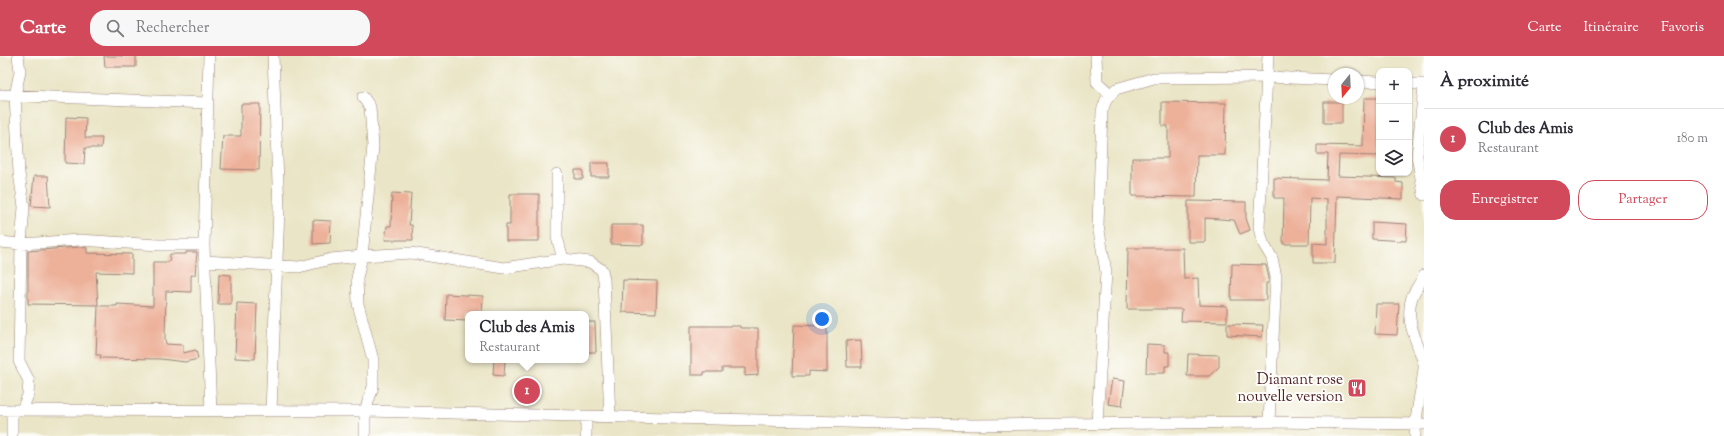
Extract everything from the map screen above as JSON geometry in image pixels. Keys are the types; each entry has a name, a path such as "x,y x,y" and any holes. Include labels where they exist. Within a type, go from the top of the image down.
{"street":[{"path":"12,436 17,410 28,395 29,381 19,361 21,244 24,207 19,173 15,96 20,71 18,56"},
{"path":"209,56 204,245 211,411"},
{"path":"271,411 279,209 273,56"},
{"path":"1096,56 1097,82 1110,94"},
{"path":"1268,56 1259,228 1263,243 1272,258 1276,277 1269,422"},
{"path":"1097,423 1106,272 1098,225 1102,111 1110,94 1116,89 1154,78 1268,77 1328,80"},
{"path":"1364,81 1376,82"},
{"path":"1412,84 1424,85 1416,156 1424,195"},
{"path":"0,95 208,103"},
{"path":"363,97 370,107 373,146 362,256 357,278 358,304 373,360 373,387 365,412 365,436"},
{"path":"557,174 557,237 563,259"},
{"path":"0,242 21,244 79,240 159,245 204,245"},
{"path":"205,261 299,267 331,259 411,253 504,268 563,259 590,262 602,270 604,280 610,418"},
{"path":"1424,275 1412,297 1410,315 1414,336 1420,349 1424,364"},
{"path":"1415,436 1419,424 1424,368"},
{"path":"0,410 365,412 972,425 1269,422 1419,424"},
{"path":"586,417 586,436"}],"building":[{"path":"104,56 136,56 136,67 105,67"},
{"path":"1364,98 1376,98 1376,156 1339,155 1338,176 1396,178 1396,182 1403,183 1403,199 1337,196 1335,263 1313,263 1313,243 1327,244 1327,199 1310,198 1309,244 1283,244 1284,198 1274,198 1274,178 1327,180 1328,154 1317,154 1317,145 1363,146"},
{"path":"1162,102 1226,103 1225,155 1197,155 1196,197 1132,196 1132,158 1168,158 1168,126 1162,126"},
{"path":"1324,102 1328,102 1328,104 1342,104 1342,123 1324,123"},
{"path":"241,104 260,104 259,170 221,169 223,136 241,136"},
{"path":"66,117 86,118 85,138 102,138 101,148 85,148 84,164 65,163"},
{"path":"591,163 609,163 609,177 591,177"},
{"path":"575,170 583,170 583,179 575,179"},
{"path":"34,176 48,176 50,207 31,206"},
{"path":"392,193 411,194 409,225 412,225 413,240 385,240 387,226 391,226"},
{"path":"510,194 539,194 539,241 506,241 506,225 510,225"},
{"path":"1188,201 1246,202 1246,218 1250,230 1240,234 1234,220 1205,218 1205,242 1188,242"},
{"path":"313,220 331,221 330,243 313,244"},
{"path":"1372,222 1407,224 1406,241 1372,239"},
{"path":"611,225 643,225 643,245 611,244"},
{"path":"79,247 87,248 87,253 132,254 132,273 96,272 98,305 28,304 28,251"},
{"path":"1128,248 1183,248 1184,279 1198,278 1199,305 1227,306 1227,322 1181,321 1182,309 1127,309"},
{"path":"186,252 197,252 195,275 191,275 191,292 166,291 165,338 166,344 183,345 183,353 196,350 198,359 185,362 161,359 100,358 101,355 96,355 98,306 117,306 117,304 153,306 153,262 169,262 170,254 186,254"},
{"path":"1232,264 1266,265 1269,283 1266,283 1266,300 1231,300"},
{"path":"219,274 231,275 231,304 218,304"},
{"path":"623,280 657,281 656,313 622,312"},
{"path":"446,294 483,296 482,311 465,311 465,321 445,320"},
{"path":"237,303 257,304 255,359 235,358"},
{"path":"1376,304 1399,304 1397,335 1375,334"},
{"path":"589,322 595,322 596,352 589,352"},
{"path":"1227,324 1263,325 1262,337 1227,335"},
{"path":"794,325 827,326 827,372 809,371 809,376 792,376"},
{"path":"691,326 740,326 740,328 758,328 758,375 745,376 745,368 722,368 722,372 704,372 704,375 691,375"},
{"path":"861,340 862,367 847,367 846,341"},
{"path":"1147,344 1165,345 1165,352 1169,352 1169,366 1165,366 1165,373 1146,373"},
{"path":"1188,354 1219,355 1219,367 1209,376 1187,376"},
{"path":"494,363 505,363 504,376 493,375"},
{"path":"1112,379 1125,381 1122,406 1108,404"}],"place":[{"name":"Diamant rose nouvelle version","path":"1357,388"},
{"name":"Club des Amis","path":"527,391"}]}
